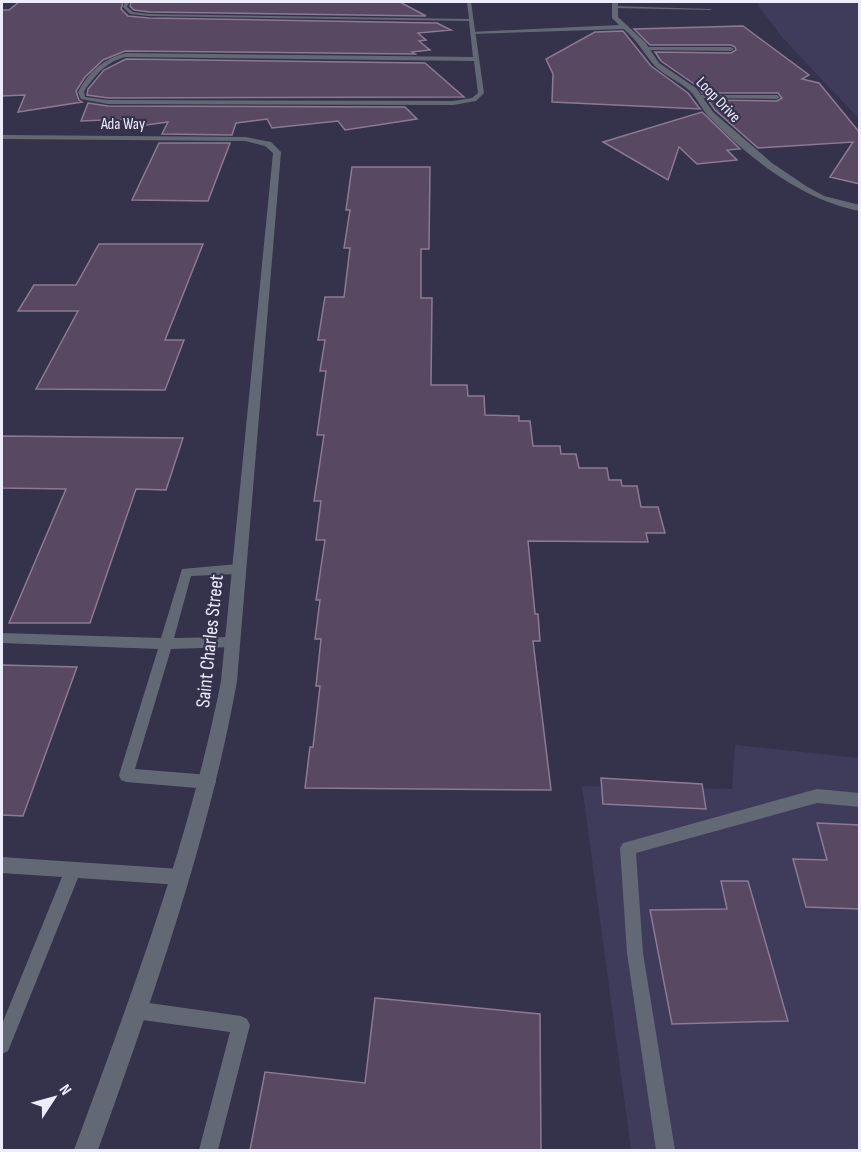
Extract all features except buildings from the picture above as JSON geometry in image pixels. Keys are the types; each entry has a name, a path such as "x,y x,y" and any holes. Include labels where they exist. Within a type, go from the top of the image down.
{"street":[{"name":"Loop Drive","path":"614,4 615,18 647,48 657,64 689,86 700,97 713,117 804,190 831,203 860,208"},
{"path":"473,32 624,27"},
{"name":"Ada Way","path":"2,137 245,139"},
{"name":"Saint Charles Street","path":"87,1150 180,877 209,782 221,730 233,642 277,152 268,144 245,139"}],"lane":[{"path":"128,2 125,7 128,11 149,15 470,21"},
{"path":"469,2 470,21 473,32 476,59 480,95 474,100 462,103 101,102 87,100 83,98 81,92 103,63 126,55 476,59"},
{"path":"614,4 710,10"},
{"path":"647,48 730,49"},
{"path":"700,97 777,97"},
{"path":"209,782 126,775 186,572 238,568"},
{"path":"2,638 166,644 233,642"},
{"path":"665,1150 635,953 628,848 817,796 860,800"},
{"path":"2,866 180,877"},
{"path":"2,1045 73,870"},
{"path":"135,1010 241,1025 209,1150"}],"shaded area":[{"path":"756,2 859,2 859,119 781,36"},
{"path":"735,745 859,758 859,1150 631,1150 582,786 732,789"}]}
